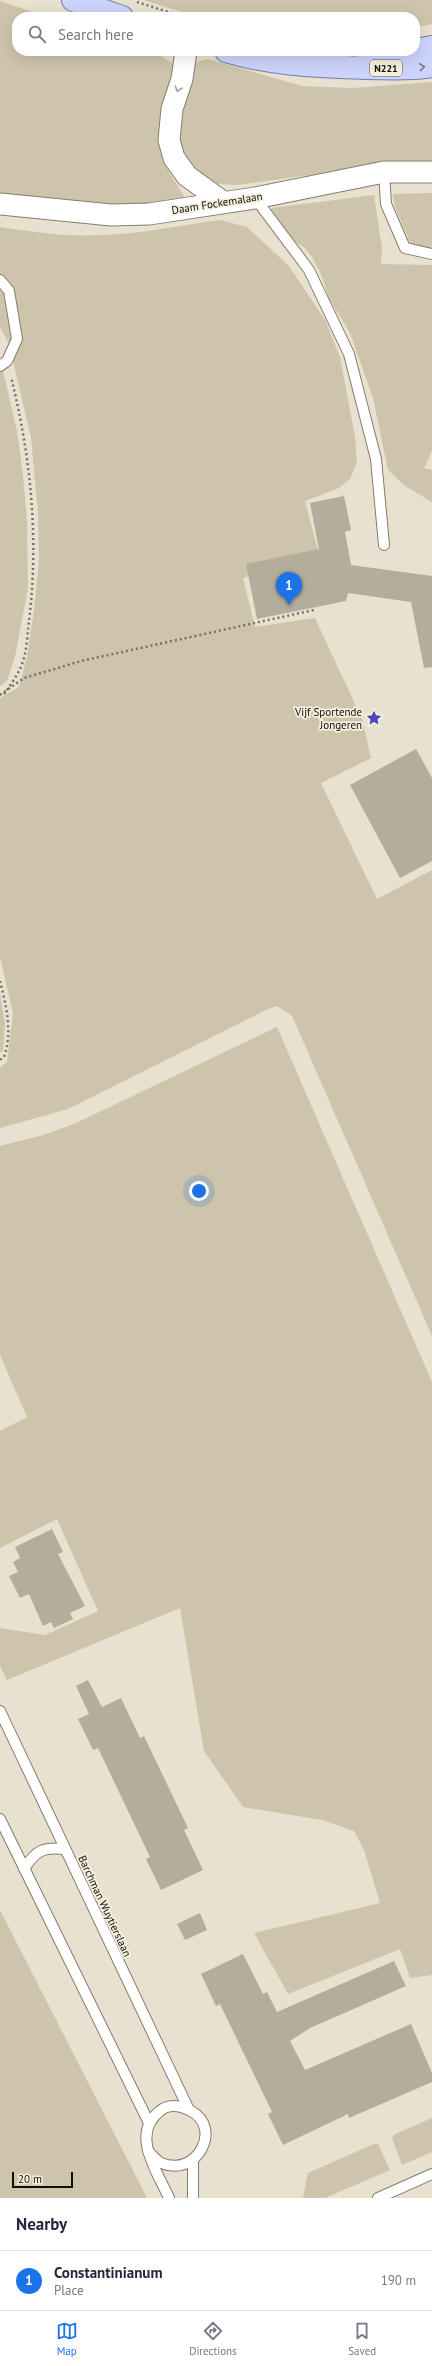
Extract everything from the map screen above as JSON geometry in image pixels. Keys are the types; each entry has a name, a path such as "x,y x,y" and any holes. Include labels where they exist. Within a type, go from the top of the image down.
{"main road":[{"path":"73,0 108,12"},
{"name":"N221","path":"420,49 432,47"},
{"name":"N221","path":"247,56 302,66 397,68 432,66"},
{"name":"N221","path":"341,67 388,56"}],"street":[{"path":"185,56 182,78 172,109 169,140 174,158 187,176 223,202"},
{"name":"Daam Fockemalaan","path":"0,204 111,215 149,214 255,198 384,172 432,172"}],"lane":[{"path":"384,172 386,204 405,248 432,254"},
{"path":"255,198 309,270 349,354 376,459 384,545"},
{"path":"0,280 9,291 17,339 3,364"},
{"name":"Barchman Wuytierslaan","path":"0,1711 189,2110 196,2114 205,2129 204,2146 193,2161"},
{"path":"0,1819 148,2123"},
{"path":"24,1869 33,1855 49,1847 65,1849"},
{"path":"169,2198 148,2151 144,2134 150,2118 164,2107 182,2106 189,2110"},
{"path":"148,2151 160,2163 177,2167 193,2161 193,2198"},
{"path":"378,2198 432,2174"}],"path":[{"path":"131,0 168,12"},
{"path":"3,364 27,450 34,543 33,584 24,656 19,672 4,694"},
{"path":"0,695 4,694 24,678 81,661 314,610"},
{"path":"0,981 8,1010 8,1044 4,1057 0,1060"}],"shaded area":[{"path":"143,0 432,0 432,24 420,26 420,12 183,12"},
{"path":"0,1 32,12 12,12 12,56 161,56 172,63 175,68 163,152 169,172 186,199 186,205 0,208"},
{"path":"208,59 302,86 352,88 432,82 432,162 376,163 331,172 237,185 218,184 207,180 187,162 179,147 177,118 190,70 197,62"},
{"path":"432,193 432,247 411,245 395,207 393,194"},
{"path":"374,195 382,248 381,264 432,265 432,451 424,468 432,470 432,502 405,486 388,470 373,398 350,333 329,298 321,274 312,257 305,248 288,237 269,213 272,208"},
{"path":"220,220 247,227 289,266 325,320 340,357 355,437 357,463 350,479 339,488 305,501 320,558 243,578 255,627 315,618 362,719 371,758 321,783 377,899 432,870 432,1336 292,1016 277,1006 266,1010 68,1109 0,1128 0,1068 7,1062 13,1013 0,957 0,698 19,687 27,656 34,610 39,560 38,513 31,438 9,344 0,327 0,227 50,234 88,235 131,233"},
{"path":"0,358 17,431 23,475 27,521 28,588 15,657 7,681 0,686"},
{"path":"0,994 5,1023 3,1051 0,1053"},
{"path":"277,1027 432,1382 432,1975 410,1978 400,1949 288,1994 254,1933 380,1903 364,1850 354,1831 322,1820 243,1807 204,1751 180,1608 7,1680 0,1666 0,1628 45,1635 98,1611 57,1519 0,1548 0,1431 27,1417 0,1355 0,1146 43,1135 74,1124"},
{"path":"0,1910 147,2198 0,2198"},
{"path":"432,2118 432,2152 402,2165 392,2138 395,2134"},
{"path":"374,2144 378,2144 390,2170 325,2198 303,2198 308,2173"}],"building":[{"path":"344,496 351,530 345,532 351,565 432,576 432,667 424,668 411,602 348,593 346,601 257,619 246,564 319,549 310,503"},
{"path":"416,749 432,778 432,861 400,878 350,785"},
{"path":"52,1529 63,1552 58,1554 85,1606 70,1613 73,1619 54,1628 51,1622 43,1626 29,1594 20,1598 9,1576 18,1572 13,1562 20,1558 15,1547"},
{"path":"88,1680 102,1707 121,1698 140,1738 144,1736 188,1828 184,1830 203,1870 161,1890 146,1859 150,1857 98,1748 93,1750 78,1719 89,1714 76,1686"},
{"path":"200,1913 207,1930 185,1940 177,1924"},
{"path":"243,1954 263,1994 267,1992 277,2012 394,1961 406,1986 310,2028 290,2041 305,2070 411,2024 432,2073 432,2082 349,2118 348,2114 283,2145 268,2114 272,2112 220,2004 216,2006 201,1974"}],"place":[{"name":"Constantinianum","path":"289,605"},
{"name":"Vijf Sportende Jongeren","path":"374,718"}]}
